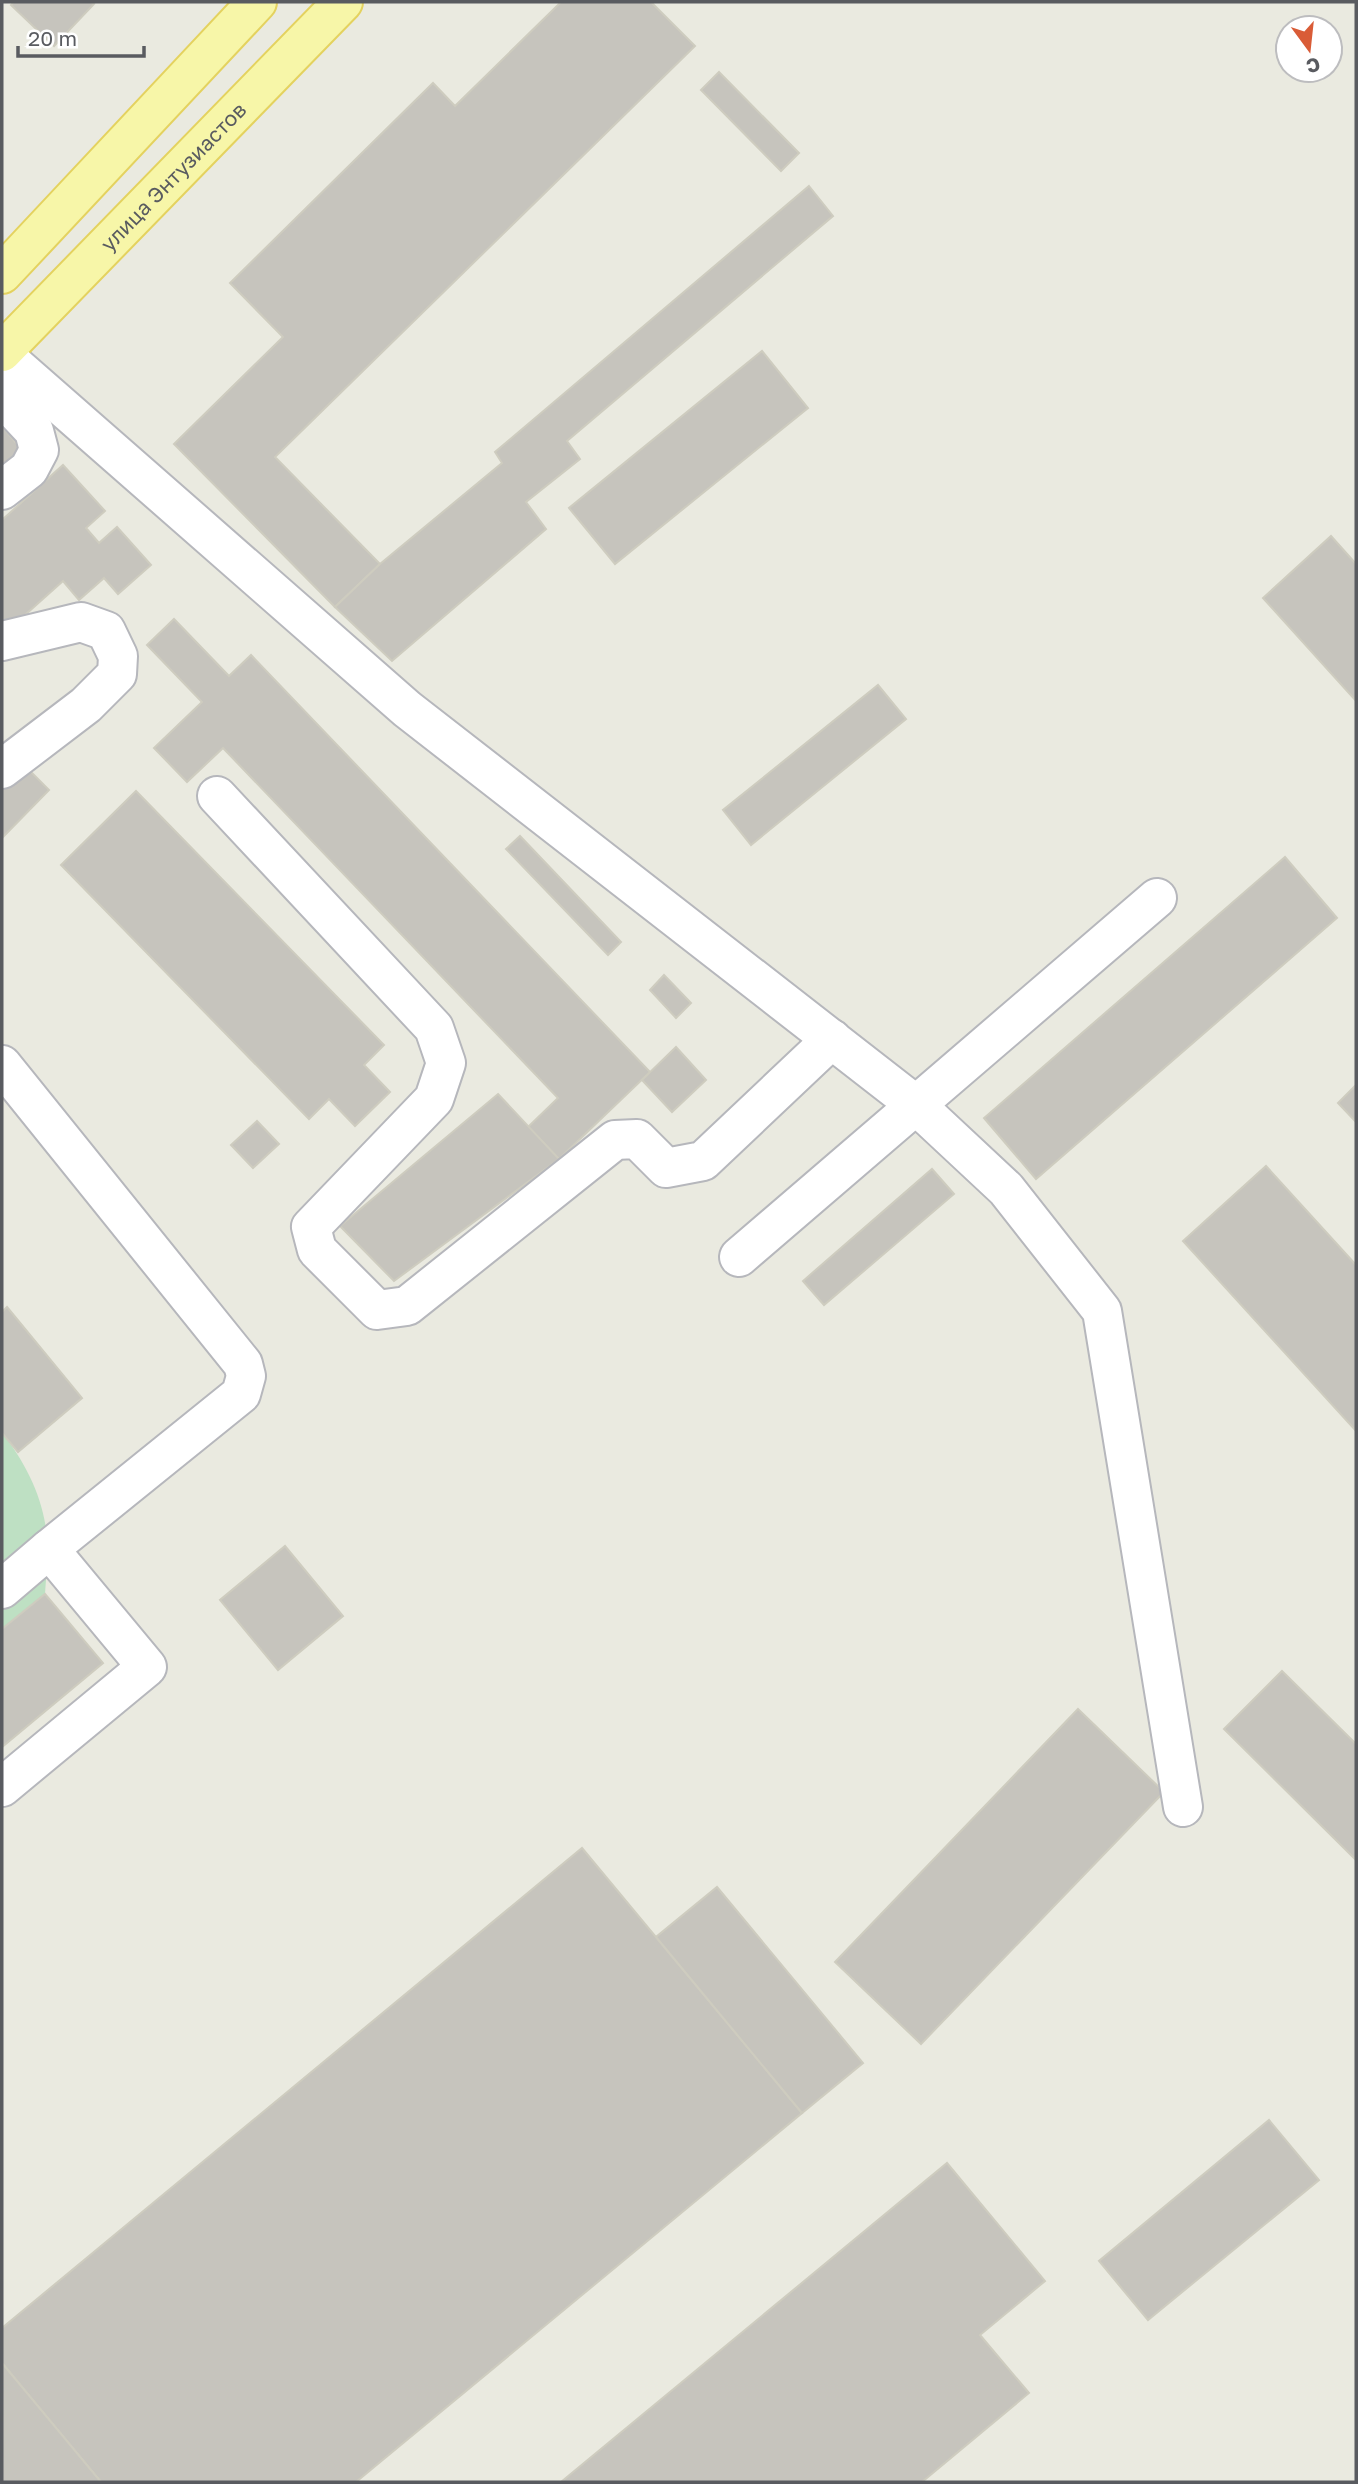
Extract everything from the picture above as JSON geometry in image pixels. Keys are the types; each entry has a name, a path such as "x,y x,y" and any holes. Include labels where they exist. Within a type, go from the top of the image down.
{"main road":[{"path":"2,274 257,2"},
{"name":"улица Энтузиастов","path":"2,353 343,2"}],"lane":[{"path":"2,353 407,709 916,1105 1006,1189 1102,1311 1183,1807"},
{"path":"2,397 34,431 39,450 29,469 2,490"},
{"path":"2,641 81,622 106,631 118,656 117,674 86,705 2,769"},
{"path":"217,796 434,1028 446,1063 434,1099 311,1227 317,1250 377,1310 407,1306 615,1140 637,1139 666,1168 703,1161 832,1039"},
{"path":"739,1257 1157,898"},
{"path":"2,1065 243,1364 246,1376 241,1394 49,1549 6,1578"},
{"path":"2,1787 147,1667 49,1549"}],"green space":[{"path":"2,1433 26,1469 38,1496 48,1552 45,1594 2,1629"}],"building":[{"path":"14,2 94,4 54,46 11,5"},
{"path":"561,2 651,2 695,46 275,457 380,564 335,607 174,444 283,337 230,283 433,83 455,106"},
{"path":"719,72 799,153 781,171 701,90"},
{"path":"809,186 833,216 567,441 580,459 526,502 546,529 392,661 335,607 380,564 502,463 495,452"},
{"path":"762,351 808,408 615,564 569,508"},
{"path":"2,426 22,450 2,467"},
{"path":"63,465 105,511 86,528 99,543 117,527 151,565 118,594 104,578 79,600 63,581 7,631 2,625 2,520"},
{"path":"1331,536 1356,564 1356,701 1263,598"},
{"path":"174,619 229,676 251,655 650,1072 559,1159 528,1127 558,1098 223,748 187,782 154,748 202,702 147,645"},
{"path":"878,685 906,719 751,845 723,810"},
{"path":"23,764 49,790 2,838 2,785"},
{"path":"136,791 384,1045 364,1065 390,1092 355,1126 329,1099 309,1119 61,865"},
{"path":"520,836 621,942 608,955 506,849"},
{"path":"1285,857 1337,918 1036,1179 984,1118"},
{"path":"664,975 691,1003 676,1018 650,990"},
{"path":"676,1047 706,1080 672,1112 642,1080"},
{"path":"1356,1085 1356,1122 1338,1103"},
{"path":"498,1094 559,1159 394,1281 340,1226"},
{"path":"257,1121 279,1144 253,1168 231,1145"},
{"path":"1266,1166 1356,1265 1356,1431 1183,1241"},
{"path":"932,1169 954,1194 824,1305 803,1281"},
{"path":"7,1307 82,1398 18,1452 2,1433 2,1312"},
{"path":"285,1546 343,1616 278,1670 220,1600"},
{"path":"45,1594 103,1663 2,1747 2,1629"},
{"path":"1282,1671 1356,1744 1356,1860 1224,1729"},
{"path":"1078,1709 1164,1792 921,2044 835,1962"},
{"path":"582,1848 802,2113 356,2482 101,2482 2,2363 2,2328"},
{"path":"717,1887 863,2063 802,2113 656,1937"},
{"path":"1269,2120 1319,2180 1148,2320 1099,2261"},
{"path":"947,2163 1045,2281 980,2335 1029,2393 922,2482 561,2482"},
{"path":"2,2363 101,2482 2,2482"}]}
